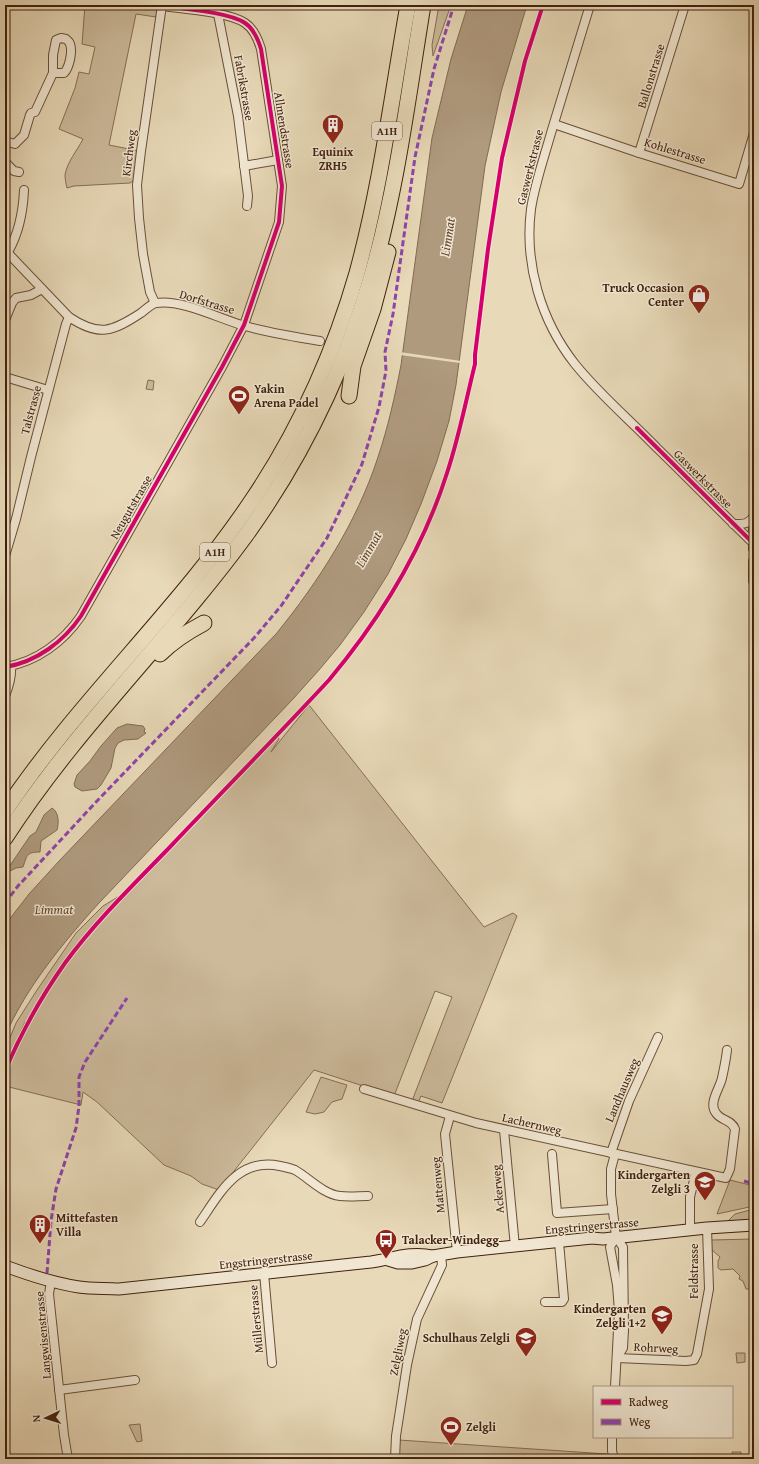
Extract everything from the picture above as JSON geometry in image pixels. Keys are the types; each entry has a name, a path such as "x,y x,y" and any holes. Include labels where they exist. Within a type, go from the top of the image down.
{"highway":[{"name":"A1H","path":"5,811 59,738 178,598 232,529 283,450 310,399 350,296 361,256 378,182 408,5"},
{"name":"A1H","path":"5,838 52,770 189,608 247,534 294,460 325,401 340,367 359,316 379,248 392,188 423,5"},
{"path":"349,396 351,373 373,309 392,236 418,35"},
{"path":"105,706 172,643 187,632 204,623"}],"main road":[{"name":"Engstringerstrasse","path":"5,1266 51,1281 80,1287 119,1289 388,1260 395,1256 410,1254 437,1255 515,1246 754,1225"}],"street":[{"name":"Allmendstrasse","path":"162,5 230,16 246,23 259,41 282,186 279,222 244,326"},
{"name":"Kirchweg","path":"155,303 150,292 143,254 137,185 162,5"},
{"name":"Gaswerkstrasse","path":"590,5 535,190 531,210 530,234 535,282 550,325 564,349 582,371 754,545"},
{"name":"Ballonstrasse","path":"639,153 686,5"},
{"name":"Fabrikstrasse","path":"218,14 237,110 248,196 247,206"},
{"path":"5,144 8,142 14,144 24,134 30,115 31,113 35,112 53,73"},
{"name":"Kohlestrasse","path":"554,124 639,153 739,184 754,133"},
{"path":"244,166 278,160"},
{"path":"5,162 14,171 18,172"},
{"path":"24,190 21,221 13,243 6,251 69,317 79,324 91,329 106,330 128,321 155,303"},
{"path":"5,320 12,303 16,298 31,295 42,289"},
{"name":"Dorfstrasse","path":"155,303 186,306 244,326 320,341"},
{"name":"Talstrasse","path":"5,556 16,519 48,390 69,317"},
{"name":"Neugutstrasse","path":"8,666 38,655 56,645 71,630 244,326"},
{"path":"5,377 48,390"},
{"path":"733,524 750,522 754,516"},
{"path":"754,524 754,545"},
{"path":"754,561 754,581"},
{"path":"5,696 12,672 8,666"},
{"name":"Landhausweg","path":"616,1237 610,1182 613,1154 628,1102 658,1037"},
{"name":"Lachernweg","path":"364,1089 450,1116 504,1130 726,1178 730,1169 735,1129 733,1124 718,1116 715,1112 714,1104 716,1091 722,1079 727,1050"},
{"name":"Mattenweg","path":"450,1116 445,1134 456,1252"},
{"name":"Ackerweg","path":"504,1130 515,1246"},
{"path":"552,1154 557,1213 613,1209"},
{"path":"200,1222 221,1192 235,1176 247,1169 261,1164 293,1169 332,1194 340,1196 368,1196"},
{"path":"690,1230 690,1197 696,1172"},
{"name":"Feldstrasse","path":"694,1360 709,1289 707,1228"},
{"path":"615,1386 619,1307 610,1247 616,1237"},
{"path":"545,1302 562,1302 564,1299 560,1242"},
{"name":"Zelgliweg","path":"395,1459 396,1436 407,1365 417,1319 442,1265 437,1255"},
{"name":"Müllerstrasse","path":"264,1273 272,1363"},
{"name":"Langwisenstrasse","path":"51,1281 49,1294 68,1459"},
{"name":"Rohrweg","path":"617,1358 686,1362 694,1360"},
{"path":"59,1390 135,1380"},
{"path":"612,1438 612,1451 614,1459"}],"shaded area":[{"path":"85,5 158,5 156,17 136,14 109,145 139,151 135,180 130,183 74,186 67,188 65,177 66,170 83,139 59,129 75,88 79,72 89,74 95,47 82,44"},
{"path":"439,5 451,5 433,56 432,45"},
{"path":"148,380 154,381 153,390 146,389"},
{"path":"309,705 484,927 513,913 517,916 442,1103 421,1096 418,1103 412,1101 452,997 435,991 394,1096 314,1070 219,1190 202,1184 191,1176 164,1165 97,1102 83,1092 81,1105 5,1086 6,1073 29,1025 25,1022 5,1067 5,1050 16,1023 76,933 103,906 131,889 278,737 279,739 271,752"},
{"path":"321,1077 347,1085 342,1099 332,1102 324,1112 315,1114 306,1112"},
{"path":"730,1180 754,1186 754,1206 717,1214"},
{"path":"754,1209 754,1219 727,1222 735,1214"},
{"path":"754,1239 754,1289 746,1289 743,1281 739,1279 740,1276 733,1269 721,1270 718,1268 718,1261 720,1257 711,1249 711,1240"},
{"path":"736,1353 745,1353 745,1362 737,1363"},
{"path":"140,1424 142,1441 137,1442 129,1425"},
{"name":"Zelgli","path":"399,1440 607,1454 607,1459 398,1459"},
{"path":"732,1452 741,1452 741,1459 733,1459"}],"water":[{"name":"Limmat","path":"468,5 527,5 501,92 485,166 456,385 449,421 437,461 406,539 388,574 364,612 340,645 293,699 99,903 59,949 35,982 5,1036 5,925 29,894 59,861 276,634 322,572 348,528 359,505 382,446 396,388 401,365 432,138 451,59"},
{"path":"127,724 143,726 145,729 144,732 146,733 138,739 124,740 118,743 115,748 111,768 97,789 82,791 75,787 74,784 77,775 117,728"},
{"path":"52,808 56,812 58,818 57,830 41,841 40,852 28,855 23,867 10,871 9,867 30,836 36,832 44,815"}],"pier":[{"path":"400,352 461,361 460,363 400,355"}],"marked path":[{"path":"5,903 18,886 97,801 254,638 281,606 327,538 362,464 379,407 386,371 385,352 393,314 415,157 434,69 454,5"},
{"path":"47,1273 51,1221 56,1189 76,1128 79,1106 79,1077 85,1062 127,998"},
{"path":"744,1181 754,1184"}],"cycle path":[{"path":"5,1071 40,1002 56,976 77,947 116,903 329,680 366,633 413,556 437,501 451,459 475,364 488,249 502,158 525,61 543,5"},
{"path":"5,667 28,660 49,649 66,634 81,616 222,367 244,325 279,222 282,186 261,49 255,34 251,28 238,19 217,14 162,6"},
{"path":"637,428 754,544"}],"place":[{"name":"Equinix ZRH5","path":"333,144"},
{"name":"Truck Occasion Center","path":"699,314"},
{"name":"Yakin Arena Padel","path":"239,416"},
{"name":"Kindergarten Zelgli 3","path":"705,1202"},
{"name":"Mittefasten Villa","path":"40,1244"},
{"name":"Talacker-Windegg","path":"386,1260"},
{"name":"Kindergarten Zelgli 1+2","path":"662,1336"},
{"name":"Schulhaus Zelgli","path":"526,1358"},
{"name":"Zelgli","path":"451,1446"}]}
